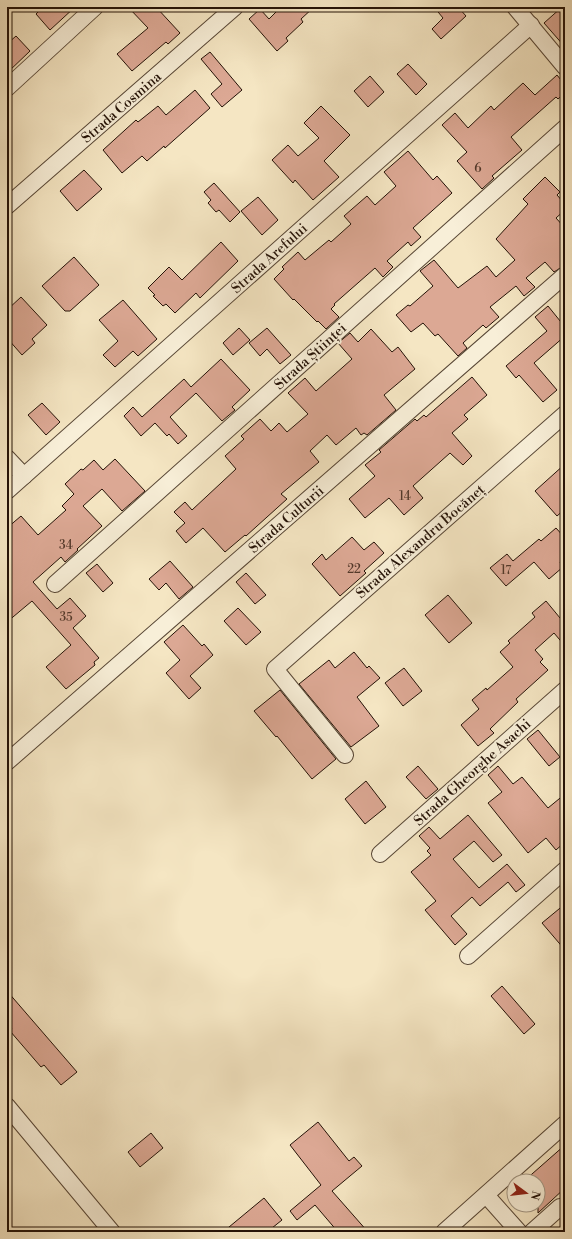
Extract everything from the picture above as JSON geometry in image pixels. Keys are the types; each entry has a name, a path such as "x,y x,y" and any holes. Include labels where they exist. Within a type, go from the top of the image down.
{"street":[{"path":"7,88 95,7"},
{"name":"Strada Cosmina","path":"7,206 234,7"},
{"path":"515,7 565,68"},
{"name":"Strada Arefului","path":"7,491 531,25"},
{"name":"Strada Științei","path":"55,584 565,128"},
{"name":"Strada Culturii","path":"7,762 565,275"},
{"name":"Strada Alexandru Bocăneț","path":"345,755 275,669 565,414"},
{"path":"7,458 24,476"},
{"name":"Strada Gheorghe Asachi","path":"380,854 565,690"},
{"path":"468,956 565,870"},
{"path":"7,1106 112,1232"},
{"path":"444,1232 565,1124"},
{"path":"486,1195 519,1232"},
{"path":"532,1232 560,1207 565,1212"}],"building":[{"path":"43,7 75,7 50,30 36,14"},
{"path":"128,7 156,7 180,33 168,44 166,42 132,71 117,54 148,28"},
{"path":"281,7 314,7 301,19 303,22 286,38 288,41 277,51 249,19 260,9 269,19"},
{"path":"434,7 458,7 466,16 441,39 432,29 443,18"},
{"path":"562,7 565,7 565,47 544,23"},
{"path":"16,36 30,51 7,73 7,44"},
{"path":"210,52 242,90 222,107 211,94 222,84 201,59"},
{"path":"408,64 427,84 416,95 397,74"},
{"path":"557,75 565,85 565,93 558,99 556,97 511,137 522,150 492,176 494,178 482,189 457,161 467,152 442,125 455,113 468,128 491,106 494,110 523,83 535,95"},
{"path":"370,76 384,92 368,107 354,91"},
{"path":"195,90 210,108 165,148 164,146 147,161 142,156 122,173 103,150 136,120 138,122 158,106 166,115"},
{"path":"321,106 350,135 324,161 339,177 313,200 295,180 293,183 272,160 288,145 298,156 319,138 304,123"},
{"path":"408,151 433,180 437,176 452,193 413,228 421,237 411,246 408,242 387,261 393,267 383,277 375,268 334,304 335,305 331,309 339,317 326,329 294,299 293,300 274,279 284,269 282,267 298,252 305,260 329,240 331,242 351,224 344,216 367,196 375,205 396,186 384,172"},
{"path":"84,170 102,189 77,211 60,191"},
{"path":"545,177 560,192 557,195 565,204 565,210 556,218 565,228 565,265 554,272 545,262 526,278 535,287 524,296 516,286 490,307 499,317 486,328 483,325 463,343 467,348 458,356 438,334 435,336 423,323 411,332 396,315 408,305 410,306 433,286 420,271 434,260 458,288 487,266 496,277 515,260 496,239 528,204 523,199"},
{"path":"214,183 240,212 230,222 219,210 216,212 208,203 211,200 204,192"},
{"path":"258,197 278,220 262,235 241,211"},
{"path":"221,242 238,261 200,298 196,293 175,313 166,304 163,306 153,296 155,295 148,288 169,267 182,280"},
{"path":"74,257 99,285 70,311 65,311 42,286"},
{"path":"21,297 47,325 32,339 35,343 22,355 7,338 7,310"},
{"path":"123,300 157,339 138,356 133,351 115,367 103,355 118,341 99,320"},
{"path":"548,306 565,327 565,336 534,363 557,390 543,402 519,375 516,378 506,366 547,331 535,317"},
{"path":"239,328 250,340 233,355 223,343"},
{"path":"267,328 291,355 280,364 267,349 260,356 249,343"},
{"path":"371,329 392,352 398,347 415,369 384,395 396,410 367,435 364,433 361,435 356,428 336,445 327,435 310,451 319,462 281,494 287,499 246,536 245,535 225,552 203,528 186,543 176,531 185,523 174,512 185,502 192,510 236,469 225,456 244,439 241,436 260,419 271,431 279,423 287,432 308,414 288,393 305,378 316,391 352,359 338,343 350,333 358,342"},
{"path":"221,359 250,390 232,407 235,410 222,421 196,393 170,417 187,436 178,444 169,434 167,436 155,423 141,436 124,416 133,407 142,417 184,379 191,387"},
{"path":"472,377 487,395 464,415 468,419 452,433 472,456 463,465 450,453 413,486 423,498 404,515 389,498 365,518 349,499 375,476 365,465 381,452 379,450 415,419 417,421 424,415 426,417"},
{"path":"42,403 60,422 46,435 28,415"},
{"path":"115,459 145,491 122,511 102,489 83,506 102,526 65,562 61,557 33,582 57,609 70,598 86,616 73,628 99,658 94,662 95,665 66,689 46,667 71,645 32,601 7,622 7,528 21,516 38,535 66,510 62,506 74,494 65,484 81,469 83,470 94,460 103,470"},
{"path":"565,464 565,509 557,516 535,491"},
{"path":"556,528 565,538 565,558 560,562 563,567 549,579 534,562 506,586 490,568 507,554 513,561 539,539 541,541"},
{"path":"352,537 364,550 374,542 384,553 364,571 366,573 340,596 312,564 322,554 326,560"},
{"path":"170,561 193,587 179,599 166,583 159,590 149,579"},
{"path":"97,564 113,583 103,592 86,573"},
{"path":"246,573 266,595 255,604 236,582"},
{"path":"448,595 472,623 449,643 425,615"},
{"path":"546,601 565,624 565,646 554,633 535,650 543,659 540,662 548,670 516,699 518,702 490,729 494,733 478,746 461,725 479,709 472,700 486,688 487,690 513,667 500,652 510,643 508,641 535,617 532,613"},
{"path":"238,608 261,632 246,645 224,621"},
{"path":"183,625 202,646 204,644 213,655 190,676 201,688 189,699 166,673 180,660 164,642"},
{"path":"354,652 367,668 369,666 380,678 357,697 379,726 351,747 299,684 329,660 335,668"},
{"path":"404,668 422,691 403,706 385,683"},
{"path":"280,690 336,759 312,779 277,736 276,737 254,711"},
{"path":"538,730 560,757 549,766 527,739"},
{"path":"418,766 438,789 426,799 406,777"},
{"path":"498,766 513,784 522,777 548,808 565,794 565,842 556,850 546,838 528,853 488,803 502,792 488,775"},
{"path":"366,781 386,807 365,824 345,799"},
{"path":"468,815 502,855 493,862 474,841 453,859 479,888 507,864 525,885 516,892 508,882 480,906 472,897 451,916 467,934 455,945 425,910 436,901 411,872 431,855 427,851 430,848 419,836 429,827 440,839"},
{"path":"565,904 565,950 542,923"},
{"path":"502,986 535,1024 524,1034 491,996"},
{"path":"7,991 77,1072 61,1085 44,1065 41,1067 10,1031 12,1029 7,1023"},
{"path":"318,1122 349,1161 354,1157 362,1166 332,1191 368,1232 338,1232 315,1205 297,1220 290,1211 321,1185 290,1145"},
{"path":"151,1133 163,1148 140,1167 128,1152"},
{"path":"565,1145 565,1188 546,1206 546,1173 533,1173"},
{"path":"264,1198 282,1220 267,1232 223,1232"}]}
